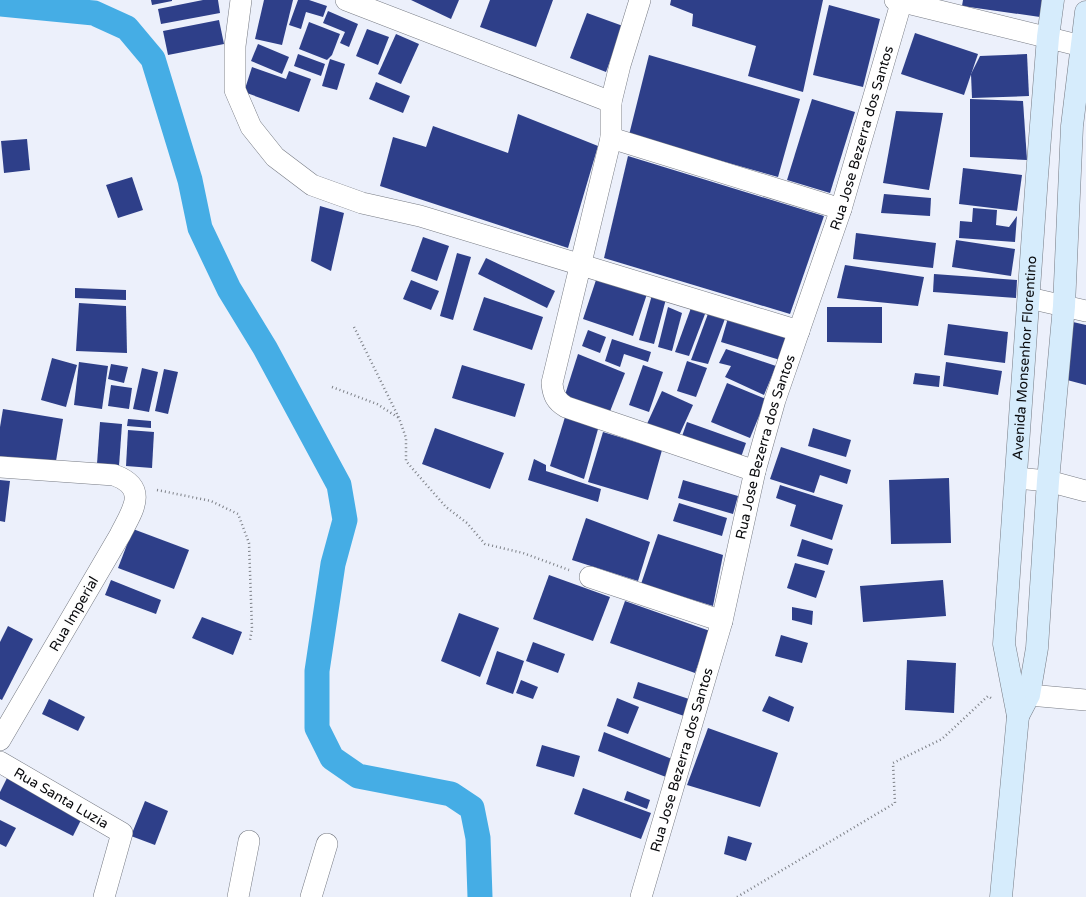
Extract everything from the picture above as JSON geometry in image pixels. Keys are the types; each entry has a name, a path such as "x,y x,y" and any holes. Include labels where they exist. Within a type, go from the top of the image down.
{"main road":[{"name":"Avenida Monsenhor Florentino","path":"1001,897 1018,716 1004,644 1048,37 1053,0"},
{"name":"Avenida Monsenhor Florentino","path":"1018,716 1029,695 1037,648 1048,481 1064,306 1072,126 1084,47 1086,12"}],"street":[{"path":"241,0 236,46 235,90 251,127 275,157 312,185 362,203 420,216 799,331"},
{"path":"346,0 611,102"},
{"path":"640,0 620,65 611,102 611,138 552,383 554,397 559,403 566,407 755,471"},
{"path":"900,1 1084,47"},
{"name":"Rua Jose Bezerra dos Santos","path":"641,897 722,621 755,471 775,400 841,209 900,1"},
{"path":"611,138 841,209"},
{"path":"1029,298 1086,311"},
{"path":"0,467 114,475 125,479 132,486"},
{"path":"1016,478 1048,481 1086,491"},
{"name":"Rua Imperial","path":"0,740 120,535 134,507 136,495 132,486"},
{"path":"590,577 722,621"},
{"path":"1029,695 1086,700"},
{"name":"Rua Santa Luzia","path":"0,762 122,833 104,897"},
{"path":"238,897 248,841"},
{"path":"311,897 327,844"}],"path":[{"path":"354,327 399,418 406,438 406,461 446,507 467,523 485,544 523,553 590,577"},
{"path":"332,387 377,404 399,418"},
{"path":"132,486 211,501 238,514 249,543 252,629 250,640"},
{"path":"737,897 895,803 893,763 942,739 988,696 1018,716"}],"building":[{"path":"151,0 172,0 172,1 152,5"},
{"path":"203,0 218,0 220,13 161,24 158,9"},
{"path":"264,0 293,0 282,45 255,39"},
{"path":"298,0 309,0 327,6 323,17 306,12 301,29 289,25"},
{"path":"411,0 459,0 451,19"},
{"path":"490,0 553,0 536,47 480,27"},
{"path":"671,0 823,0 803,92 748,76 756,46 692,26 693,14 670,5"},
{"path":"963,0 1043,0 1040,17 962,6"},
{"path":"829,5 880,19 863,87 813,75"},
{"path":"328,11 358,24 349,47 340,43 345,32 323,23"},
{"path":"587,13 623,26 606,72 570,58"},
{"path":"219,20 224,44 168,55 163,31"},
{"path":"309,22 340,34 332,55 327,60 299,49"},
{"path":"367,29 389,37 378,65 356,56"},
{"path":"915,33 978,54 964,95 901,74"},
{"path":"396,34 419,44 401,84 378,74"},
{"path":"258,44 289,57 282,74 251,61"},
{"path":"298,54 325,64 321,76 294,66"},
{"path":"1027,54 1029,96 972,98 971,74 980,56"},
{"path":"649,55 800,99 778,177 629,135"},
{"path":"330,59 345,64 337,90 322,86"},
{"path":"252,67 286,79 289,71 311,79 299,112 244,92"},
{"path":"376,82 410,96 403,113 369,99"},
{"path":"812,99 855,112 830,193 787,180"},
{"path":"970,99 1023,101 1027,160 970,157"},
{"path":"896,111 943,113 929,190 883,183"},
{"path":"518,114 598,146 568,248 380,186 393,137 426,147 433,126 508,153"},
{"path":"27,139 30,170 4,173 1,141"},
{"path":"628,156 824,216 790,314 604,258"},
{"path":"963,168 1022,175 1017,211 959,204"},
{"path":"132,177 143,210 118,218 106,185"},
{"path":"884,194 931,198 930,216 881,213"},
{"path":"320,206 344,213 331,271 311,261"},
{"path":"973,208 997,210 996,225 1009,227 1017,216 1015,242 959,238 960,221 972,222"},
{"path":"856,233 936,243 933,268 853,259"},
{"path":"423,237 449,246 437,281 411,271"},
{"path":"956,240 1015,249 1011,276 952,267"},
{"path":"457,253 471,257 453,320 440,316"},
{"path":"486,258 555,291 547,308 478,274"},
{"path":"845,265 924,277 918,306 837,298"},
{"path":"934,274 1017,280 1016,298 933,292"},
{"path":"597,277 647,294 633,336 583,319"},
{"path":"411,280 439,291 431,310 403,299"},
{"path":"75,288 126,290 126,300 75,298"},
{"path":"652,295 666,299 654,344 639,340"},
{"path":"484,297 543,317 532,350 473,330"},
{"path":"79,303 126,306 127,353 76,351"},
{"path":"668,307 682,313 672,351 658,347"},
{"path":"827,307 882,307 882,343 827,342"},
{"path":"691,308 705,314 689,356 675,352"},
{"path":"709,311 726,316 708,364 691,360"},
{"path":"728,318 787,336 780,360 721,342"},
{"path":"1073,322 1086,325 1086,385 1067,380"},
{"path":"948,324 1008,332 1005,363 944,355"},
{"path":"588,330 606,337 600,353 582,346"},
{"path":"612,339 651,352 648,362 624,354 620,367 605,361"},
{"path":"726,349 776,366 764,395 725,377 731,366 719,363"},
{"path":"578,354 625,373 609,414 564,398"},
{"path":"52,358 77,365 66,407 41,400"},
{"path":"687,361 707,368 696,397 677,391"},
{"path":"79,362 108,366 102,409 74,405"},
{"path":"946,362 1002,371 998,395 943,386"},
{"path":"111,364 128,367 124,383 108,379"},
{"path":"462,365 525,384 515,417 452,398"},
{"path":"643,365 663,372 649,412 629,405"},
{"path":"142,368 158,372 149,412 133,409"},
{"path":"164,369 178,372 168,414 155,411"},
{"path":"915,373 940,376 939,387 913,384"},
{"path":"727,383 766,399 750,438 711,422"},
{"path":"111,385 132,388 129,409 108,406"},
{"path":"662,391 693,405 677,440 646,426"},
{"path":"3,409 63,419 55,467 0,458 0,427"},
{"path":"565,417 598,429 584,479 550,466"},
{"path":"128,419 151,421 151,428 127,426"},
{"path":"100,422 122,424 119,466 97,464"},
{"path":"687,422 746,443 740,460 681,439"},
{"path":"435,428 504,453 490,489 422,464"},
{"path":"813,428 851,440 846,457 808,446"},
{"path":"128,430 154,432 152,468 126,466"},
{"path":"603,432 662,450 648,500 588,482"},
{"path":"781,447 851,470 847,484 820,475 814,493 770,479"},
{"path":"534,459 546,465 546,471 601,489 598,502 528,480"},
{"path":"949,478 951,543 891,544 889,480"},
{"path":"0,480 10,481 5,522 0,521"},
{"path":"683,480 738,496 733,514 678,498"},
{"path":"780,485 843,505 832,540 790,526 796,505 776,498"},
{"path":"679,503 727,518 722,536 673,521"},
{"path":"586,518 650,542 638,581 572,560"},
{"path":"133,529 189,550 174,589 118,568"},
{"path":"658,534 723,555 713,606 641,584"},
{"path":"802,539 833,549 828,565 797,556"},
{"path":"795,563 825,571 816,598 787,588"},
{"path":"549,575 610,597 593,641 533,619"},
{"path":"111,580 161,600 156,614 105,595"},
{"path":"943,580 946,616 863,622 860,586"},
{"path":"625,601 710,631 695,673 610,643"},
{"path":"792,607 813,611 812,625 792,620"},
{"path":"459,613 499,628 480,677 441,661"},
{"path":"202,617 242,632 233,655 192,638"},
{"path":"8,626 33,639 2,700 0,699 0,642"},
{"path":"781,635 808,643 802,663 775,656"},
{"path":"533,642 565,654 558,673 526,661"},
{"path":"497,651 524,661 513,694 486,684"},
{"path":"907,660 956,663 954,713 905,710"},
{"path":"521,680 538,687 533,699 516,693"},
{"path":"638,682 689,699 684,716 633,698"},
{"path":"769,696 794,707 789,722 762,711"},
{"path":"617,698 639,707 628,734 607,726"},
{"path":"49,699 85,717 78,731 42,714"},
{"path":"708,728 778,753 760,807 687,785"},
{"path":"604,732 672,759 666,777 598,751"},
{"path":"542,745 580,756 574,777 536,766"},
{"path":"7,778 83,816 73,836 0,799 0,792"},
{"path":"583,788 651,813 641,839 574,814"},
{"path":"627,791 650,800 647,809 624,800"},
{"path":"145,801 168,811 155,845 131,836"},
{"path":"0,820 16,828 6,847 0,844"},
{"path":"728,836 752,843 746,861 724,854"}],"waterway":[{"path":"0,4 94,13 127,28 153,59 190,180 200,228 229,289 265,348 339,485 345,520 333,564 317,671 317,728 332,758 358,776 451,794 472,808 478,838 480,897"}]}
